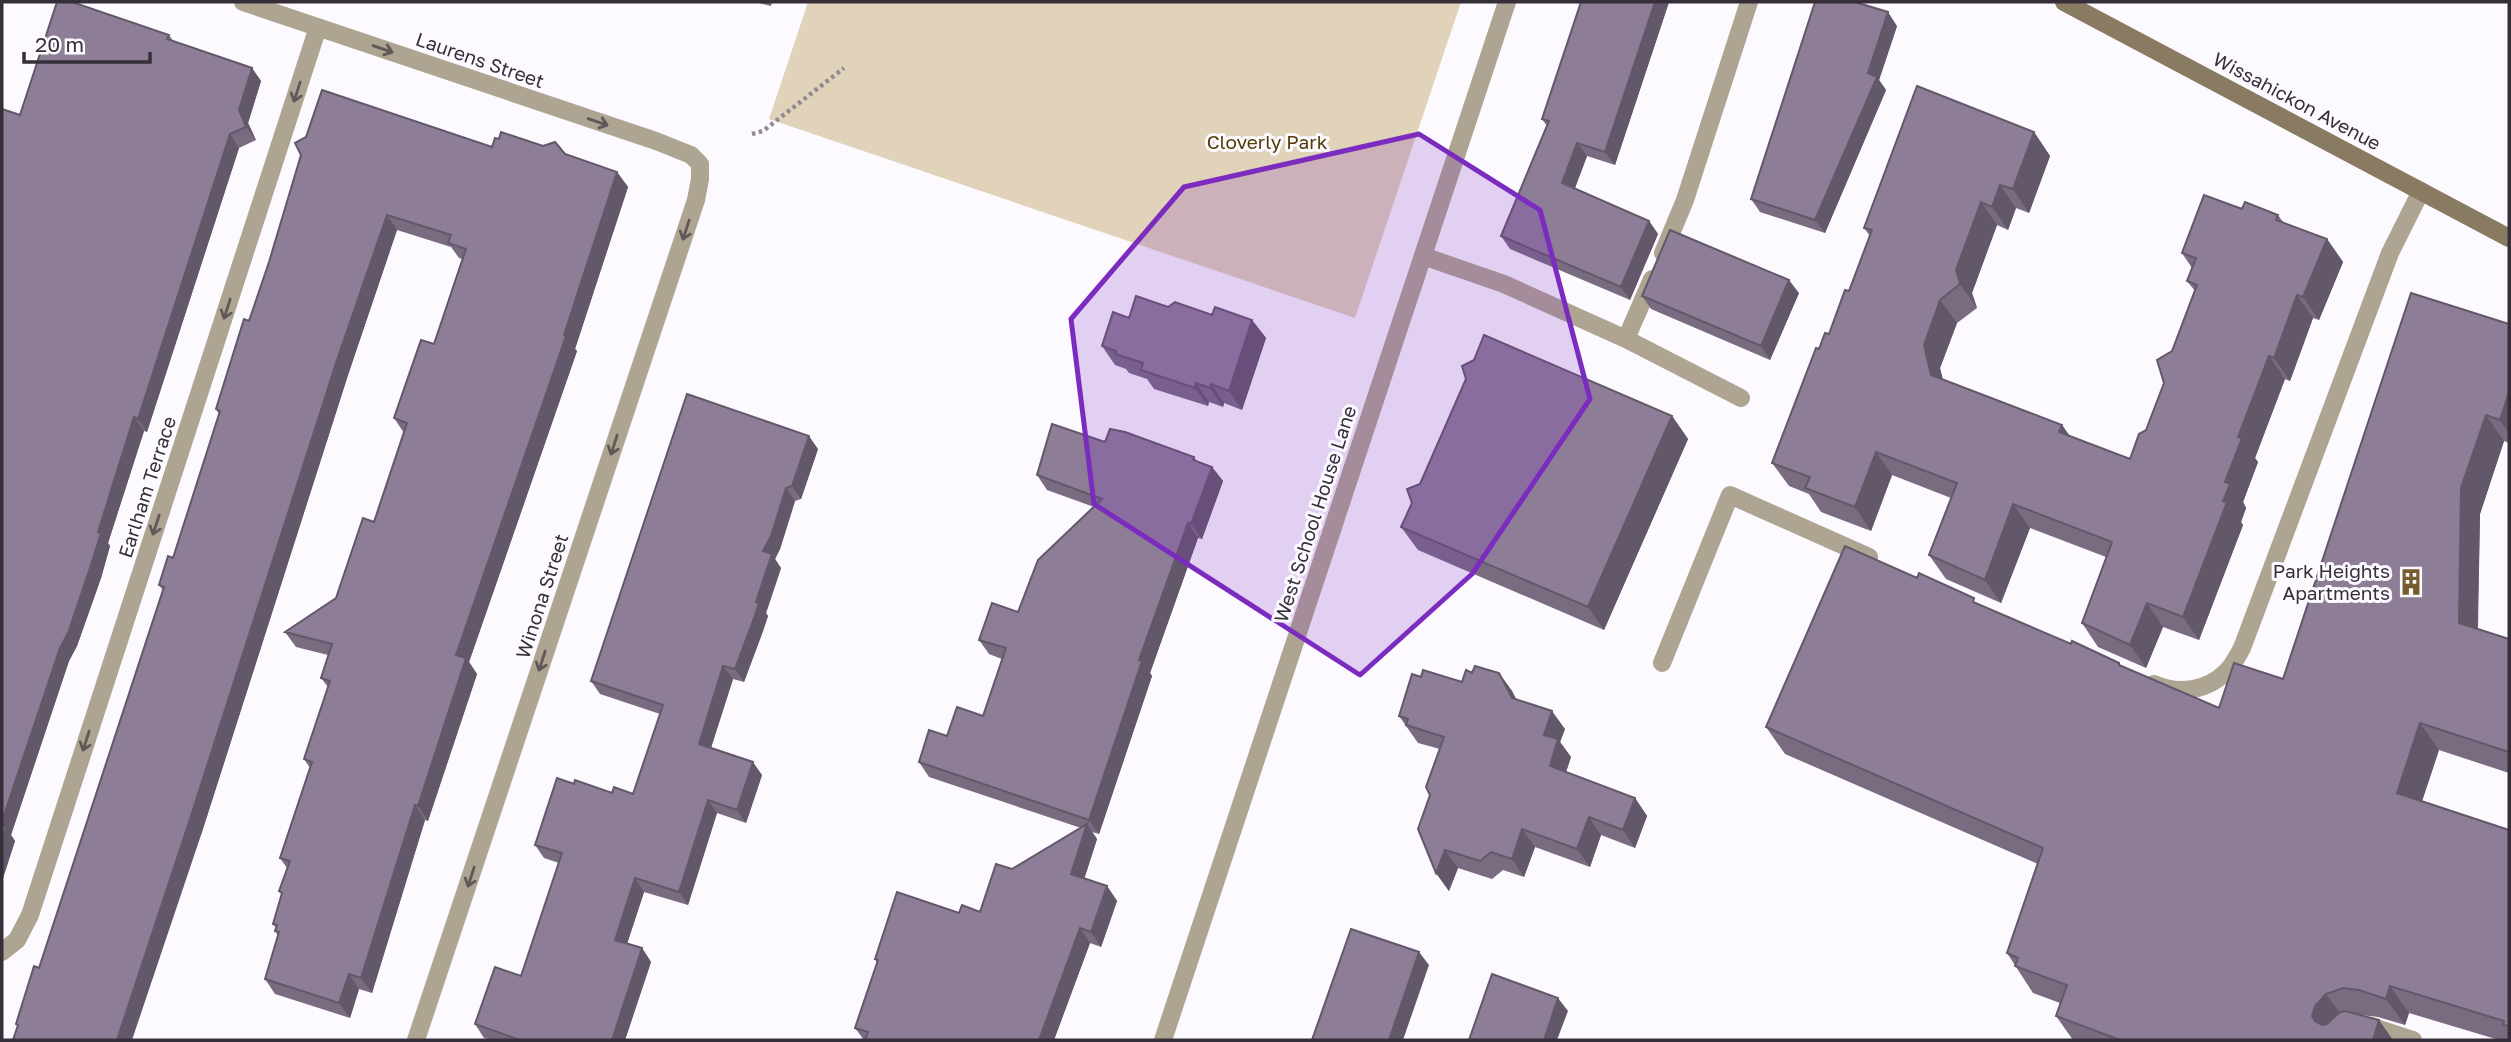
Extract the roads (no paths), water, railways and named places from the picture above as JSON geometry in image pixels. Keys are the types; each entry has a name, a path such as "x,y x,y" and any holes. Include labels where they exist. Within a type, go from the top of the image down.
{"street":[{"name":"Laurens Street","path":"243,2 656,141 691,155 699,164"},
{"name":"West School House Lane","path":"1163,1040 1507,2"},
{"path":"1626,339 1685,201 1749,2"},
{"name":"Wissahickon Avenue","path":"2064,2 2509,238"},
{"name":"Earlham Terrace","path":"2,952 17,940 30,915 318,27"},
{"name":"Winona Street","path":"416,1040 696,200 701,179 699,164"},
{"path":"2140,677 2163,688 2187,691 2209,684 2228,671 2242,648 2390,253 2421,191"},
{"path":"1423,256 1504,284 1626,339 1741,398"},
{"path":"1662,663 1731,495 1883,563"},
{"path":"2348,1034 2364,1026 2413,1040"}],"place":[{"name":"Park Heights Apartments","path":"2411,582"}],"park label":[{"name":"Cloverly Park","path":"1267,142"}]}
